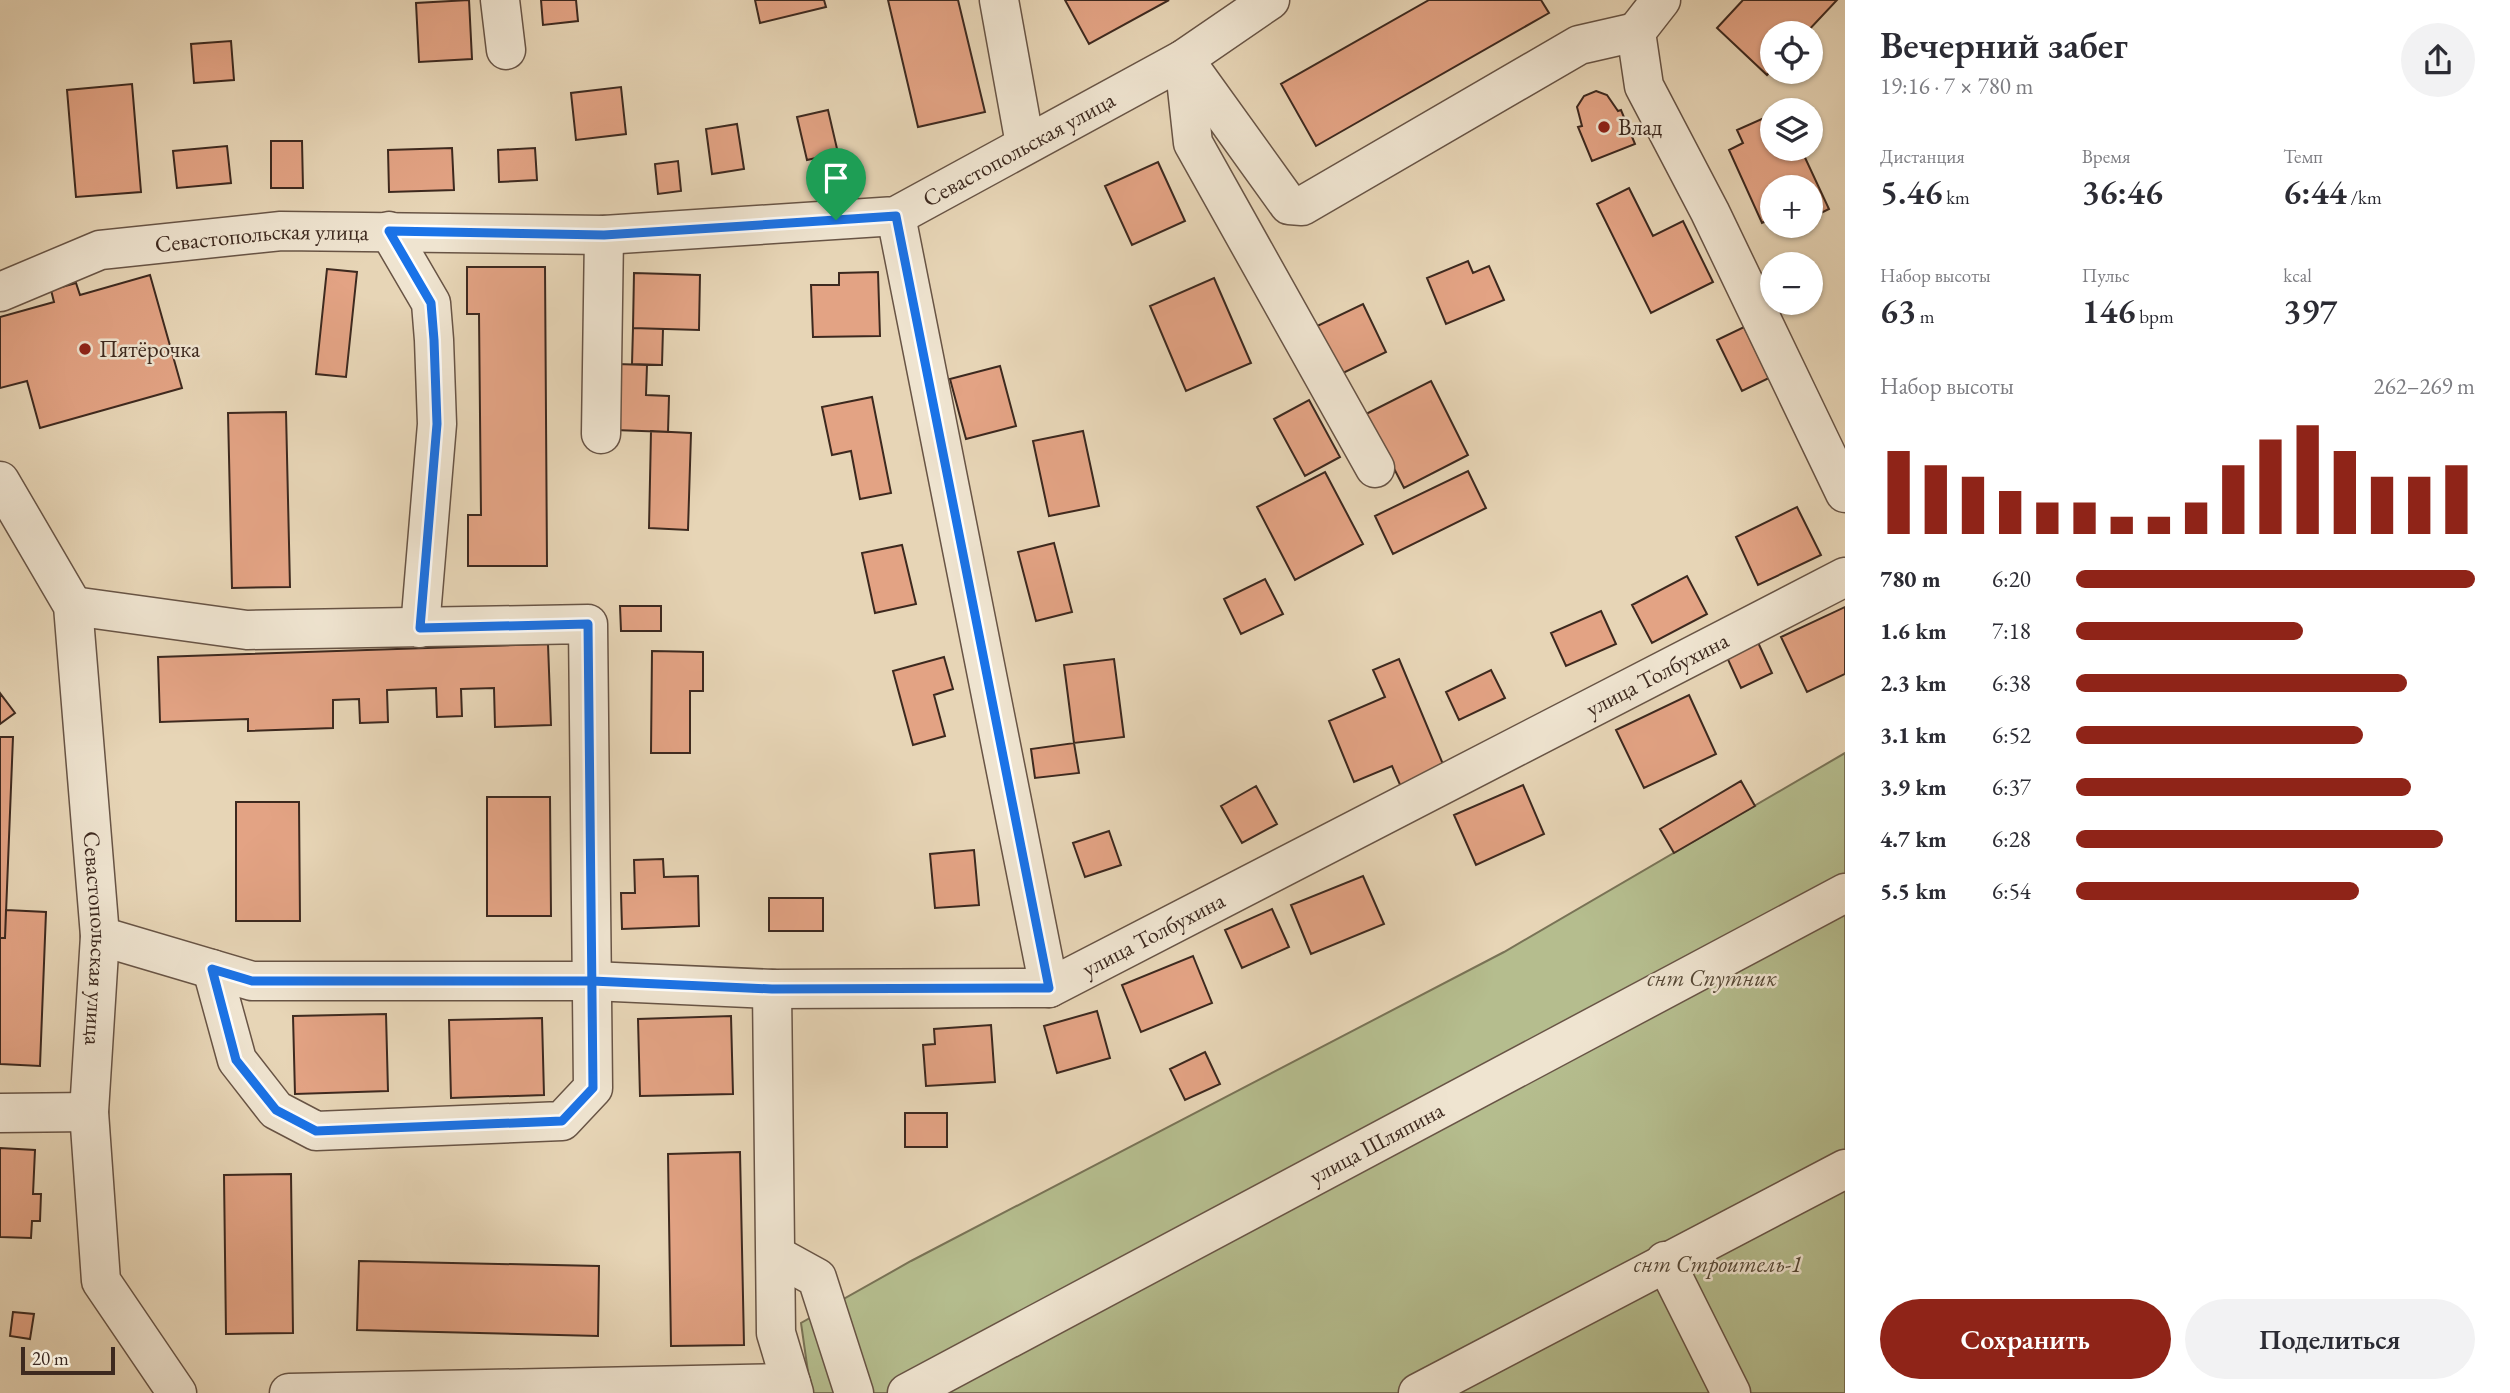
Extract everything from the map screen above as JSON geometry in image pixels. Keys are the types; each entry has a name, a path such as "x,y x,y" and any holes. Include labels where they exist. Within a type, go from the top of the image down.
{"street":[{"path":"500,0 506,50"},
{"path":"999,0 1025,144"},
{"name":"Севастопольская улица","path":"0,292 100,250 281,231 604,235 896,216 1184,59 1270,0"},
{"path":"1184,59 1284,199 1289,205 1302,206 1579,45 1636,32 1661,0"},
{"path":"1636,32 1644,86 1710,212 1845,493"},
{"path":"1184,59 1194,143 1375,468"},
{"path":"896,216 1049,988"},
{"path":"389,231 431,303 434,340 437,424 420,628"},
{"path":"601,434 604,235"},
{"name":"Севастопольская улица","path":"0,481 73,606 100,936 89,1112 101,1281 177,1393"},
{"name":"улица Толбухина","path":"100,936 252,981 592,981 772,989 1049,988 1845,577"},
{"path":"73,606 247,630 588,624 593,1088 562,1121 316,1131 276,1110 236,1060 212,969"},
{"name":"улица Шляпина","path":"908,1393 1845,893"},
{"path":"289,1393 792,1388 776,1333 772,989"},
{"path":"0,1113 89,1112"},
{"path":"1418,1393 1665,1261 1845,1169"},
{"path":"777,1256 817,1278 854,1393"},
{"path":"1665,1261 1731,1393"}],"green space":[{"name":"снт Спутник","path":"1845,753 1845,1393 811,1393 801,1323 911,1261 1504,952"}],"building":[{"path":"469,0 472,59 419,62 416,3"},
{"path":"541,0 576,0 578,21 543,25"},
{"path":"755,0 824,0 826,7 760,23"},
{"path":"888,0 958,0 985,112 918,127"},
{"path":"1065,0 1169,0 1089,44"},
{"path":"1429,0 1541,0 1549,13 1316,146 1281,84"},
{"path":"1743,0 1837,0 1817,21 1760,21 1760,68 1717,28"},
{"path":"231,41 234,80 194,83 191,44"},
{"path":"132,84 141,192 76,197 67,90"},
{"path":"621,87 626,134 576,140 571,93"},
{"name":"Влад","path":"1596,91 1607,95 1618,111 1621,110 1635,144 1592,161 1578,127 1582,126 1577,107 1584,96"},
{"path":"828,110 838,153 807,160 797,117"},
{"path":"1760,120 1760,161 1807,161 1813,175 1760,175 1760,219 1729,150 1743,143 1737,130"},
{"path":"737,124 744,169 712,174 706,129"},
{"path":"271,141 302,141 303,188 271,188"},
{"path":"227,146 231,183 177,188 173,151"},
{"path":"452,148 454,190 389,192 388,150"},
{"path":"535,148 537,180 499,182 498,150"},
{"path":"678,161 681,191 658,194 655,164"},
{"path":"1158,162 1185,221 1132,245 1105,186"},
{"path":"1629,188 1653,236 1683,221 1713,282 1651,313 1597,204"},
{"path":"1823,196 1829,209 1823,212"},
{"path":"1468,261 1473,273 1489,266 1504,300 1446,324 1427,278"},
{"path":"467,267 545,267 547,566 468,566 468,515 481,515 479,314 467,314"},
{"path":"327,269 357,272 346,377 316,374"},
{"path":"878,272 880,336 813,337 811,285 839,285 839,273"},
{"path":"634,273 700,275 699,330 633,328"},
{"name":"Пятёрочка","path":"150,275 182,388 40,428 27,381 0,388 0,317 54,302 51,290 76,283 80,295"},
{"path":"1214,278 1251,363 1186,391 1150,306"},
{"path":"1363,304 1386,352 1337,376 1313,328"},
{"path":"1744,327 1769,378 1742,391 1717,340"},
{"path":"633,328 663,329 662,365 632,364"},
{"path":"617,364 647,365 646,395 669,396 668,432 615,430"},
{"path":"1000,366 1016,426 966,439 950,379"},
{"path":"1431,381 1468,455 1404,488 1366,414"},
{"path":"872,397 891,493 860,499 851,451 832,455 822,407"},
{"path":"1309,400 1340,457 1305,476 1274,419"},
{"path":"286,412 290,587 232,588 228,413"},
{"path":"651,431 691,433 688,530 649,528"},
{"path":"1083,431 1099,506 1049,516 1033,441"},
{"path":"1468,471 1486,508 1393,554 1375,516"},
{"path":"1325,472 1363,544 1295,580 1257,507"},
{"path":"1797,507 1821,555 1758,585 1736,537"},
{"path":"1054,543 1072,612 1036,621 1018,552"},
{"path":"902,545 916,604 875,613 862,553"},
{"path":"1687,576 1707,614 1652,643 1632,605"},
{"path":"1265,579 1283,614 1241,634 1224,599"},
{"path":"620,606 661,606 661,631 621,631"},
{"path":"1845,607 1845,674 1807,692 1781,637"},
{"path":"1601,611 1616,644 1566,666 1551,633"},
{"path":"1756,638 1772,673 1741,688 1725,653"},
{"path":"548,644 551,725 495,727 494,688 461,689 462,716 437,717 436,688 387,690 388,722 360,723 359,699 333,700 333,728 248,731 248,719 160,722 158,657"},
{"path":"652,651 703,652 703,691 690,691 690,753 651,753"},
{"path":"944,657 953,689 934,695 945,736 913,745 893,671"},
{"path":"1114,659 1124,737 1074,743 1064,665"},
{"path":"1399,659 1445,769 1401,787 1392,766 1354,782 1329,721 1385,697 1373,670"},
{"path":"1491,670 1505,698 1459,720 1446,692"},
{"path":"0,693 15,713 0,724"},
{"path":"1689,695 1716,754 1644,788 1616,730"},
{"path":"0,737 13,737 5,938 0,938"},
{"path":"1074,743 1079,773 1035,778 1031,749"},
{"path":"1741,781 1755,806 1674,853 1660,829"},
{"path":"1523,785 1544,834 1476,865 1454,815"},
{"path":"1256,786 1277,824 1242,843 1221,806"},
{"path":"487,797 550,797 551,916 487,916"},
{"path":"236,802 299,802 300,921 236,921"},
{"path":"1109,831 1121,865 1085,877 1073,843"},
{"path":"974,850 979,905 935,908 930,854"},
{"path":"663,859 664,877 698,876 699,926 622,929 621,893 635,893 634,860"},
{"path":"1363,876 1384,924 1311,954 1291,905"},
{"path":"769,898 823,898 823,931 769,931"},
{"path":"1272,909 1289,947 1242,968 1225,930"},
{"path":"6,910 46,912 40,1066 0,1064 0,938 5,938"},
{"path":"1193,956 1212,1003 1141,1032 1122,985"},
{"path":"1097,1011 1110,1058 1057,1073 1044,1026"},
{"path":"386,1014 388,1091 295,1094 293,1016"},
{"path":"731,1016 733,1094 640,1096 638,1019"},
{"path":"542,1018 544,1095 451,1098 449,1020"},
{"path":"991,1025 995,1082 926,1086 923,1045 935,1044 934,1029"},
{"path":"1205,1052 1220,1084 1185,1100 1170,1069"},
{"path":"905,1113 947,1113 947,1147 905,1147"},
{"path":"0,1148 35,1150 33,1194 41,1194 40,1221 32,1221 31,1238 0,1237"},
{"path":"740,1152 744,1345 671,1346 668,1154"},
{"path":"291,1174 293,1333 226,1334 224,1175"},
{"path":"359,1261 599,1266 598,1336 357,1330"},
{"path":"13,1312 34,1314 30,1339 10,1336"}],"place":[{"name":"Влад","path":"1604,127"},
{"name":"Пятёрочка","path":"85,349"}],"route":[{"path":"836,220 604,235 389,231 431,303 434,340 437,424 420,628 588,624 592,981 593,1088 562,1121 316,1131 276,1110 236,1060 212,969 252,981 592,981 772,989 1049,988 896,216 836,220"}],"park label":[{"name":"снт Строитель-1","path":"1718,1264"}]}
